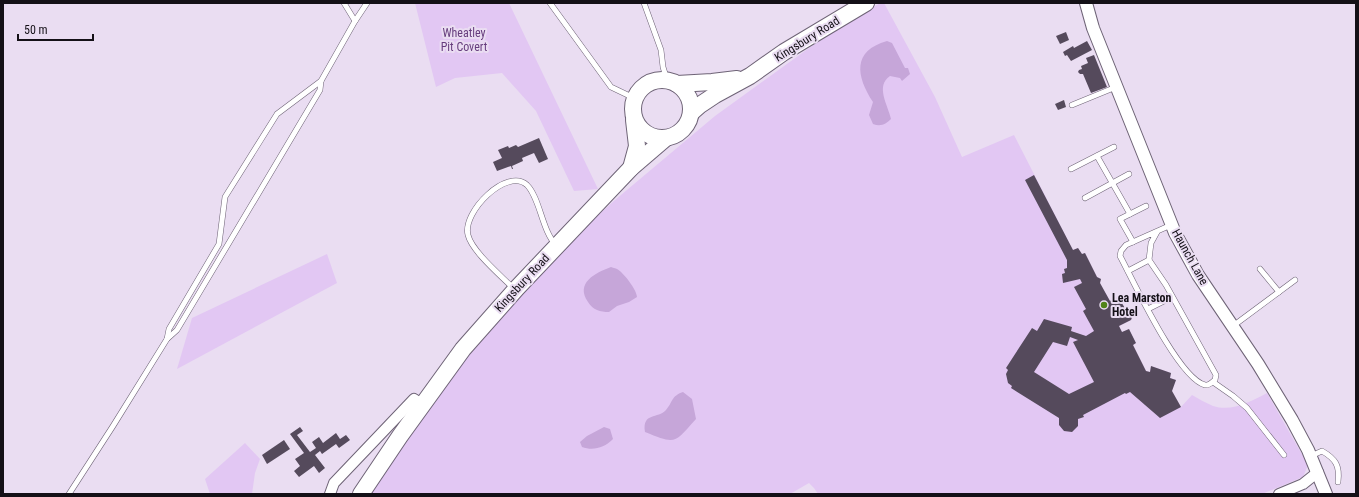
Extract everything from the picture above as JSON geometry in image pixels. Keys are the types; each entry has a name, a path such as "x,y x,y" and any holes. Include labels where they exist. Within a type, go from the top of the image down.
{"main road":[{"name":"Kingsbury Road","path":"361,494 463,349 517,288 631,168 666,138 681,132 688,123 692,112 700,105 750,76 784,52 866,3"},
{"name":"Kingsbury Road","path":"631,168 637,146 632,109 634,98 639,89 647,83 657,80 672,82 718,82 750,76"},
{"path":"672,82 685,91 690,101 692,112"},
{"path":"634,120 640,129 649,136 666,138"}],"street":[{"name":"Haunch Lane","path":"1086,3 1093,28 1172,224 1198,275 1233,326 1273,389 1311,456 1326,494"},
{"path":"330,494 334,483 414,399 423,405"},
{"path":"1279,494 1303,484 1318,472"}],"lane":[{"path":"344,3 355,21"},
{"path":"69,494 167,339 176,330 320,90 321,81 367,3"},
{"path":"550,3 611,88 634,98"},
{"path":"644,3 661,50 663,67 672,82"},
{"path":"167,339 169,329 219,244 225,196 277,114 321,81"},
{"path":"1072,105 1117,87"},
{"path":"1071,169 1114,147"},
{"path":"1097,156 1130,214"},
{"path":"1085,198 1129,174"},
{"path":"517,288 511,286 482,257 468,237 467,230 469,218 484,197 488,193 505,184 519,181 527,186 533,196 549,235 556,246"},
{"path":"1133,242 1120,219 1146,206"},
{"path":"1157,232 1151,243 1149,260 1172,297 1216,376 1215,380 1208,385 1204,385 1184,368 1172,353 1120,256 1121,250 1126,245 1172,224"},
{"path":"1128,271 1149,260"},
{"path":"1260,270 1279,292"},
{"path":"1233,326 1295,280"},
{"path":"1148,309 1172,297"},
{"path":"1213,382 1247,408 1284,455"},
{"path":"1311,456 1322,451 1329,456 1339,471 1338,482"}],"green space":[{"name":"Wheatley Pit Covert","path":"415,3 509,3 598,189 574,191 536,111 502,73 455,78 436,87"},
{"path":"880,3 884,3 935,97 962,157 1014,135 1073,250 1078,248 1082,254 1085,253 1097,277 1101,279 1100,283 1110,301 1118,297 1128,313 1133,315 1131,320 1119,326 1122,332 1129,329 1136,343 1133,345 1146,371 1150,372 1151,366 1171,373 1170,378 1176,380 1172,391 1181,407 1192,395 1213,406 1227,408 1247,403 1267,393 1308,465 1303,477 1262,494 818,494 809,483 790,494 371,494 407,434 472,350 566,244 615,200 715,116 816,43"},
{"path":"327,254 337,283 177,369 192,318"},
{"path":"245,443 260,459 255,473 252,494 210,494 205,479"}],"shaded area":[{"path":"887,41 892,43 905,68 908,68 910,74 902,81 900,78 890,76 886,80 883,85 883,90 891,119 885,124 878,125 873,124 869,115 873,102 863,83 860,66 868,51 876,45"},
{"path":"611,267 620,271 626,277 635,290 637,297 629,302 617,306 609,312 600,311 594,309 588,302 584,289 585,284 599,272"},
{"path":"683,392 692,399 696,419 683,433 679,437 669,440 645,432 646,421 651,417 663,413 674,397"},
{"path":"604,427 610,429 613,439 606,445 598,448 590,449 582,447 580,442 587,436"}],"building":[{"path":"1066,32 1069,40 1060,44 1056,36"},
{"path":"1087,41 1092,50 1071,61 1067,55 1065,56 1063,52 1073,46 1074,48"},
{"path":"1094,55 1107,87 1091,93 1083,74 1078,72 1082,69 1081,66 1088,63 1086,58"},
{"path":"1064,100 1066,107 1058,110 1055,104"},
{"path":"539,138 548,159 539,163 534,153 522,158 523,161 512,166 513,169 511,166 497,171 493,162 502,158 498,150 508,146 509,148 516,145 518,147"},
{"name":"Lea Marston Hotel","path":"1034,175 1073,250 1078,248 1082,254 1085,253 1097,277 1101,279 1100,283 1110,301 1118,297 1128,313 1133,315 1131,320 1119,326 1122,332 1129,329 1136,343 1133,345 1146,371 1150,372 1151,366 1171,373 1170,378 1176,380 1172,391 1181,407 1160,418 1130,392 1125,393 1083,415 1084,417 1078,419 1078,426 1072,432 1064,431 1059,425 1059,418 1011,388 1012,386 1008,383 1006,374 1008,370 1006,368 1032,328 1037,331 1044,319 1072,327 1071,331 1086,336 1094,331 1083,311 1086,309 1074,287 1082,283 1080,279 1063,283 1062,274 1065,273 1064,269 1067,268 1067,260 1025,180","holes":["1070,337 1078,340 1073,342 1094,382 1069,394 1034,372 1053,342 1067,346"]},
{"path":"300,427 303,431 297,435 310,452 316,448 312,442 319,437 323,443 336,433 340,439 346,435 350,440 339,448 336,444 322,454 320,451 315,455 325,468 319,473 314,466 299,477 294,471 300,466 295,459 304,453 290,434"},
{"path":"284,440 290,449 267,464 262,455"}],"place":[{"name":"Lea Marston Hotel","path":"1104,305"}]}
